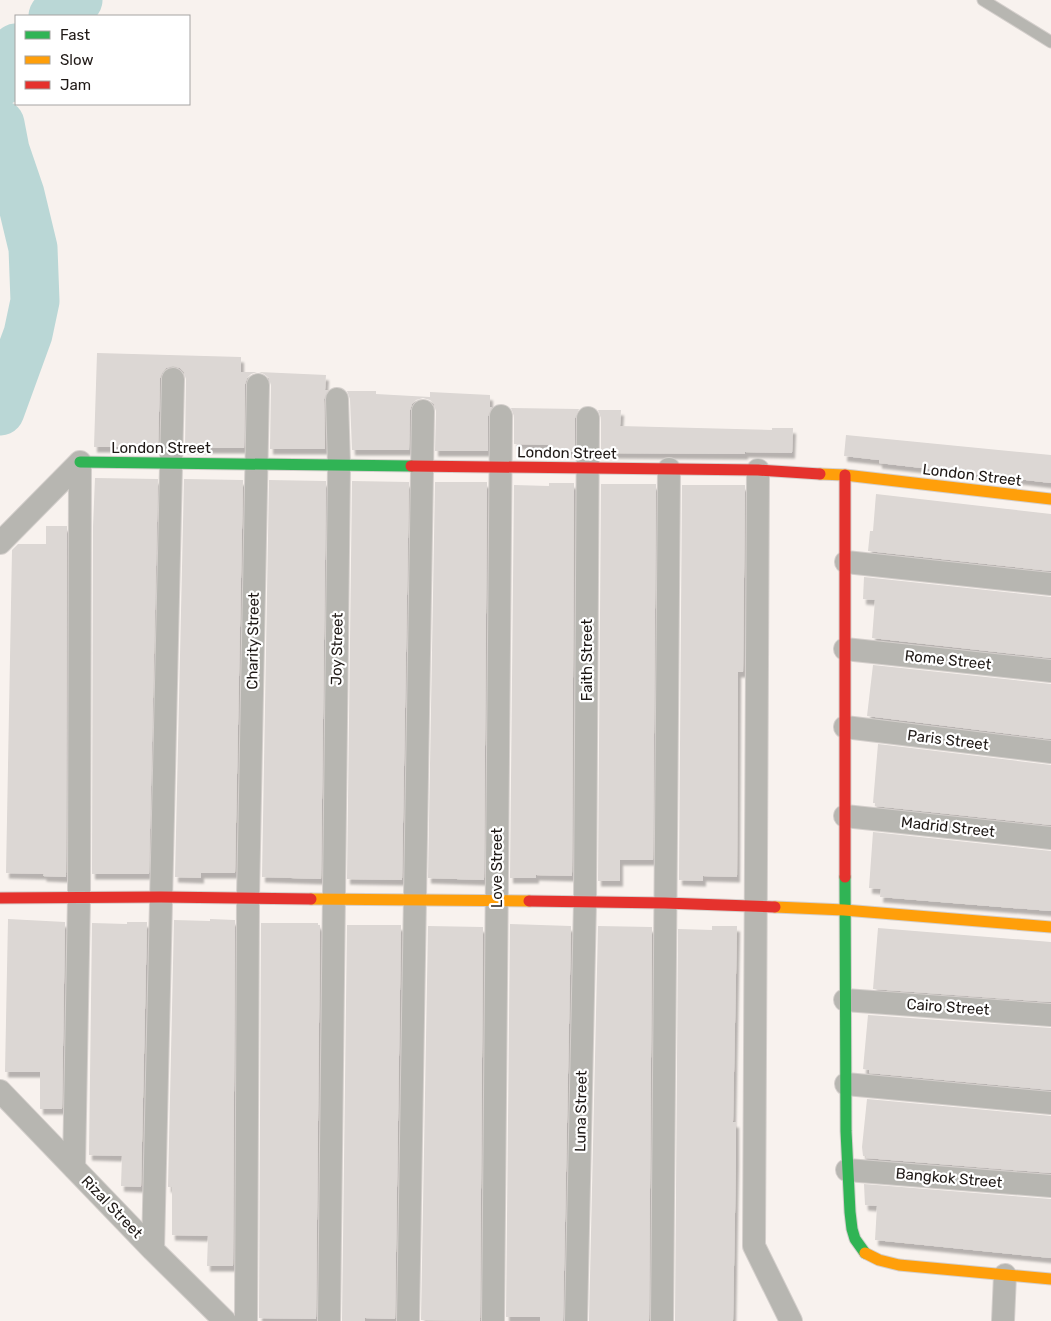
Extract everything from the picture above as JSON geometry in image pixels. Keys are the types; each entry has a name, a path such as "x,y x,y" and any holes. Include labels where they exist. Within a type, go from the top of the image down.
{"street":[{"path":"153,1250 173,378"},
{"name":"Charity Street","path":"246,1321 248,898 258,385"},
{"name":"Joy Street","path":"329,1321 339,465 337,399"},
{"path":"408,1321 423,411"},
{"name":"Love Street","path":"493,1321 501,416"},
{"name":"Faith Street","path":"585,902 588,418"},
{"path":"0,543 80,462"},
{"path":"74,1168 79,897 80,462"},
{"name":"London Street","path":"80,462 758,470 845,475 1051,499"},
{"path":"662,1321 669,469"},
{"path":"758,470 754,1246 791,1321"},
{"path":"845,475 844,910 847,1170 851,1227 855,1240 864,1253 879,1261 899,1265 1051,1279"},
{"path":"846,562 1051,584"},
{"name":"Rome Street","path":"845,650 1051,672"},
{"name":"Paris Street","path":"845,728 1051,752"},
{"name":"Madrid Street","path":"845,816 1051,838"},
{"path":"0,898 161,897 665,903 844,910 1051,926"},
{"name":"Luna Street","path":"576,1321 585,902"},
{"name":"Cairo Street","path":"845,1000 1051,1015"},
{"path":"846,1084 1051,1104"},
{"name":"Rizal Street","path":"0,1091 153,1250 225,1321"},
{"name":"Bangkok Street","path":"847,1170 1051,1186"},
{"path":"1003,1321 1005,1275"}],"lane":[{"path":"983,0 1051,42"}],"building":[{"path":"97,353 241,357 241,372 257,372 247,378 245,384 244,448 185,448 186,379 184,372 180,368 173,366 166,368 160,378 158,447 94,447"},
{"path":"259,372 326,375 325,390 328,390 324,399 325,449 270,449 271,385 269,378"},
{"path":"347,391 376,391 376,394 430,397 430,392 490,395 490,407 492,407 488,416 488,451 435,451 436,411 434,404 430,400 423,398 416,400 410,410 409,450 352,450 350,399"},
{"path":"511,408 579,409 575,418 575,452 549,452 549,445 514,444 514,416"},
{"path":"598,410 621,410 620,426 772,430 772,428 793,428 792,453 601,453 601,418"},
{"path":"846,435 1051,455 1051,483 879,463 879,460 844,456"},
{"path":"95,478 158,479 149,874 92,874 93,527"},
{"path":"184,479 243,480 235,873 201,873 201,878 175,877"},
{"path":"269,480 326,481 321,879 262,877"},
{"path":"352,481 409,482 402,880 347,879"},
{"path":"435,482 487,482 484,880 428,878"},
{"path":"549,483 574,483 572,876 536,875 536,878 510,878 514,485 549,486"},
{"path":"601,484 656,484 653,860 620,860 620,881 598,881"},
{"path":"682,485 745,485 743,672 738,672 737,877 703,876 703,881 679,880"},
{"path":"876,494 1051,514 1051,571 868,551 870,531 873,531"},
{"path":"46,526 67,526 66,877 43,876 44,874 6,873 12,550 18,544 46,544"},
{"path":"864,577 1051,597 1051,658 872,638 875,600 863,599"},
{"path":"873,665 1051,684 1051,739 867,716"},
{"path":"878,744 1051,765 1051,825 875,806 875,803 873,803"},
{"path":"873,832 1051,851 1051,911 880,897 881,889 869,888"},
{"path":"8,919 65,922 62,1109 40,1109 40,1072 5,1072"},
{"path":"210,919 235,920 233,1266 207,1266 208,1236 172,1235 172,1187 168,1187 174,920 210,921"},
{"path":"127,922 147,922 141,1187 121,1186 122,1156 89,1155 92,923 127,924"},
{"path":"261,923 318,923 320,925 316,1319 259,1318"},
{"path":"510,924 571,926 563,1321 540,1321 540,1317 506,1317"},
{"path":"347,925 401,925 395,1319 365,1318 365,1321 342,1321"},
{"path":"428,926 483,927 480,1321 421,1320"},
{"path":"598,926 652,927 649,1321 589,1321"},
{"path":"712,926 737,926 733,1122 736,1122 736,1160 733,1321 675,1321 678,929 712,930"},
{"path":"878,928 1051,942 1051,1002 873,989"},
{"path":"868,1015 1051,1028 1051,1090 869,1073 869,1070 863,1069"},
{"path":"867,1099 1051,1116 1051,1173 866,1158 866,1156 863,1156 862,1147"},
{"path":"864,1184 1051,1199 1051,1258 875,1240 877,1206 865,1205"}],"waterway":[{"path":"55,15 78,0"},
{"path":"0,82 10,55 15,49"},
{"path":"0,124 5,150 20,194 33,248 35,301 28,334 0,411"}],"traffic: fast":[{"path":"80,462 411,466"},
{"path":"845,877 846,1131 850,1212 855,1239 865,1253"}],"traffic: slow":[{"path":"820,474 845,475 1051,499"},
{"path":"311,899 529,901"},
{"path":"775,907 844,910 1051,927"},
{"path":"865,1253 879,1260 899,1265 1051,1279"}],"traffic: jam":[{"path":"411,466 758,470 820,474"},
{"path":"845,475 845,877"},
{"path":"0,898 161,897 311,899"},
{"path":"529,901 775,907"}]}
